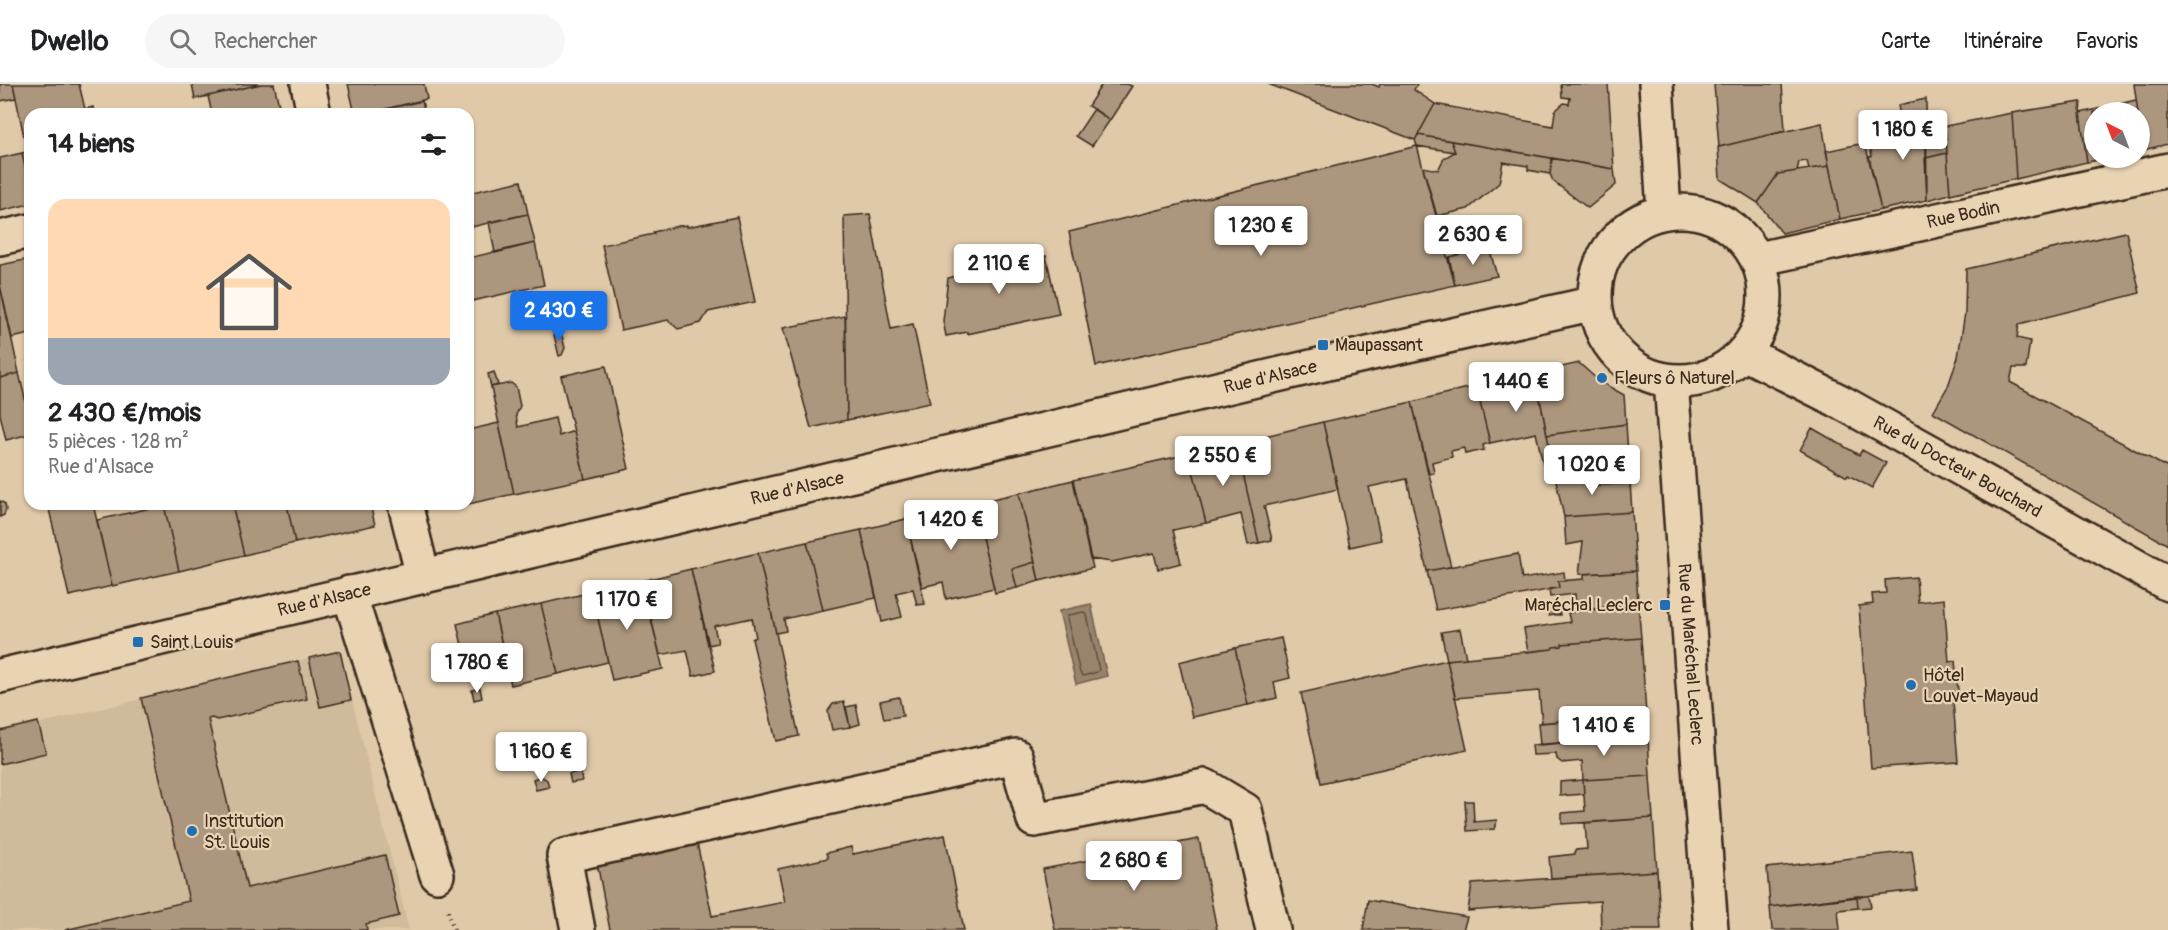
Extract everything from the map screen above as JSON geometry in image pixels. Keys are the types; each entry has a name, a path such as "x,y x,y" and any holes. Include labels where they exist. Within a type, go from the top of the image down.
{"street":[{"path":"308,84 314,108"},
{"path":"1656,84 1664,212"},
{"name":"Rue Bodin","path":"1758,259 2168,170"},
{"path":"1692,211 1719,219 1742,236 1758,259 1765,283 1765,308 1758,332 1744,353 1723,370 1698,380 1671,381 1643,373 1619,356 1602,331 1595,303 1597,278 1605,255 1610,248 1620,235 1640,220 1664,212 1692,211"},
{"path":"0,238 24,232"},
{"name":"Rue d'Alsace","path":"0,676 1595,303"},
{"name":"Rue du Docteur Bouchard","path":"1744,353 1841,402 2168,585"},
{"name":"Rue du Maréchal Leclerc","path":"1671,381 1711,930"},
{"path":"406,510 423,576"},
{"path":"349,593 436,875"},
{"path":"578,930 564,856 1016,756 1034,820 1205,786 1245,810 1273,930"}],"shaded area":[{"name":"Institution St. Louis","path":"340,651 409,930 0,930 0,733"}],"water":[{"path":"1091,604 1107,676 1076,684 1059,611"}],"building":[{"path":"0,84 13,84 16,98 0,101"},
{"path":"13,84 79,84 85,108 24,108 24,137"},
{"path":"192,84 261,84 195,99"},
{"path":"261,84 274,84 280,108 211,108 208,96"},
{"path":"348,84 424,84 427,99 389,108 354,108"},
{"path":"1102,84 1132,86 1110,120 1088,106"},
{"path":"1268,84 1372,84 1379,87 1380,84 1417,84 1414,90 1435,104 1415,140"},
{"path":"1561,84 1608,84 1614,169 1418,135 1435,104 1553,126 1555,111 1564,103 1569,104 1570,98 1562,97"},
{"path":"1714,84 1782,84 1785,131 1719,147"},
{"path":"2134,84 2168,84 2168,144 2150,148 2150,102 2136,102"},
{"path":"1926,99 1927,200 1881,210 1869,157 1872,156 1870,148 1904,141 1898,105"},
{"path":"422,101 424,108 391,108"},
{"path":"2081,102 2084,163 2016,179 2012,113"},
{"path":"1094,109 1110,120 1092,146 1076,136"},
{"path":"2084,112 2084,141 2080,113"},
{"path":"2012,113 2016,179 1950,194 1945,126"},
{"path":"1822,123 1829,166 1809,169 1807,161 1799,162 1797,171 1778,174 1758,203 1720,179 1718,147"},
{"path":"1945,126 1947,153 1926,158 1926,129"},
{"path":"1418,135 1451,141 1455,152 1417,146 1415,140"},
{"path":"1451,141 1552,158 1550,174 1528,170 1528,166 1503,162 1499,183 1468,209 1437,216 1423,167 1438,170 1444,158 1455,152"},
{"path":"1865,143 1881,210 1840,219 1826,151"},
{"path":"1417,146 1455,285 1096,366 1069,232"},
{"path":"22,153 24,205 0,211 0,158"},
{"path":"1947,153 1950,194 1927,200 1925,158"},
{"path":"1552,158 1614,169 1616,185 1588,208 1553,181 1550,174"},
{"path":"1829,166 1840,219 1782,233 1758,203 1778,174"},
{"path":"521,181 528,214 474,226 474,192"},
{"path":"528,214 535,243 495,253 489,222"},
{"path":"870,214 891,329 913,324 930,403 847,420 844,216"},
{"path":"737,217 755,302 708,312 701,323 678,329 668,320 621,330 602,245 654,234 653,232 678,226 687,225 687,227"},
{"path":"2126,232 2140,293 2019,324 2017,338 2030,341 2026,368 2013,368 2010,382 2168,468 2168,545 1933,412 1948,386 1958,357 1965,313 1966,269"},
{"path":"535,243 544,285 474,301 474,257"},
{"path":"1489,247 1497,276 1455,285 1449,257"},
{"path":"1005,252 1018,262 1046,256 1059,314 967,334 967,332 946,336 943,321 948,278 982,269 991,255"},
{"path":"24,260 24,335 12,338 0,285 0,265"},
{"path":"0,285 19,373 0,378"},
{"path":"845,316 847,420 811,428 783,328"},
{"path":"558,330 565,348 559,356 553,331"},
{"path":"1579,363 1599,381 1624,395 1626,424 1547,435 1535,373"},
{"path":"606,366 629,469 585,479 561,376"},
{"path":"494,372 498,385 491,387 488,374"},
{"path":"19,373 24,394 24,436 6,440 0,414 0,378"},
{"path":"1535,373 1555,476 1546,477 1536,433 1490,443 1476,386"},
{"path":"511,383 516,387 520,406 516,415 518,427 555,418 559,436 574,431 585,479 514,494 491,387"},
{"path":"1476,386 1490,443 1483,445 1484,450 1465,454 1464,448 1451,451 1452,457 1432,462 1434,473 1428,474 1412,402"},
{"path":"1412,402 1451,567 1427,571 1407,479 1369,487 1381,540 1350,547 1323,422"},
{"path":"1323,422 1338,489 1264,506 1272,540 1259,543 1236,443"},
{"path":"499,423 514,494 474,503 474,429"},
{"path":"1626,424 1630,483 1590,486 1590,472 1555,476 1547,435"},
{"path":"1812,428 1859,455 1862,450 1886,463 1872,488 1848,475 1847,477 1800,450"},
{"path":"1236,443 1259,543 1248,545 1241,514 1206,523 1189,454"},
{"path":"1189,454 1206,523 1173,530 1181,563 1158,569 1154,553 1112,562 1090,559 1073,480"},
{"path":"1590,472 1590,486 1630,483 1632,512 1564,517 1555,476"},
{"path":"1073,480 1093,568 1039,581 1019,493"},
{"path":"1019,493 1035,562 1012,569 1017,588 995,593 974,503"},
{"path":"0,501 5,504 6,510 0,517"},
{"path":"974,503 994,588 946,599 943,582 922,587 906,519"},
{"path":"49,510 94,510 112,586 69,596"},
{"path":"142,510 165,510 179,571 112,586 97,520"},
{"path":"165,510 233,510 244,555 179,571"},
{"path":"233,510 288,510 295,543 244,555"},
{"path":"288,510 371,510 375,525 295,543"},
{"path":"1632,512 1636,571 1579,574 1583,542 1566,545 1564,517"},
{"path":"906,519 925,604 917,605 913,589 896,593 902,617 882,622 861,530"},
{"path":"861,530 876,598 823,610 807,542"},
{"path":"807,542 823,610 784,619 786,631 776,633 758,553"},
{"path":"758,553 799,736 776,741 752,639 756,637 752,618 714,626 718,643 708,645 691,569"},
{"path":"1518,554 1522,579 1564,572 1565,581 1558,581 1559,588 1436,610 1427,571"},
{"path":"1035,562 1039,581 1017,588 1012,569"},
{"path":"691,569 715,671 693,676 687,650 660,655 642,581"},
{"path":"1636,571 1638,602 1586,611 1585,603 1576,605 1575,594 1550,597 1549,589 1559,588 1558,581 1584,579 1584,574"},
{"name":"Hôtel Louvet-Mayaud","path":"1916,577 1918,602 1944,599 1949,662 1955,661 1959,700 1953,701 1958,762 1871,768 1859,606 1873,604 1872,594 1886,593 1885,580"},
{"path":"642,581 663,669 612,680 592,592"},
{"path":"592,592 608,662 558,674 541,604"},
{"path":"1638,602 1641,638 1562,644 1552,649 1528,652 1524,629 1570,622 1568,613"},
{"path":"541,604 558,674 511,685 495,614"},
{"path":"1559,607 1560,615 1553,615 1552,608"},
{"path":"1552,608 1553,615 1549,616 1547,609"},
{"path":"495,614 508,670 470,679 457,624"},
{"path":"1460,629 1466,658 1447,660 1441,632"},
{"path":"1281,638 1290,678 1274,682 1277,698 1248,705 1235,648"},
{"path":"1641,638 1646,714 1542,723 1539,691 1455,698 1447,660 1552,649 1562,644"},
{"path":"1235,648 1248,705 1192,717 1179,662"},
{"path":"340,651 351,700 320,707 309,658"},
{"path":"1447,660 1467,750 1321,783 1301,693"},
{"path":"298,661 307,699 217,720 208,719 247,888 385,855 399,916 366,924 367,930 65,930 189,901 141,698"},
{"path":"480,688 482,698 474,700 472,690"},
{"path":"899,697 903,716 884,719 880,701"},
{"path":"844,702 850,727 832,730 828,711 833,704"},
{"path":"856,705 860,724 850,727 846,707"},
{"path":"1646,714 1648,736 1540,745 1538,723"},
{"path":"38,722 46,753 0,764 0,731"},
{"path":"1648,736 1650,776 1583,780 1582,761 1562,763 1557,759 1556,754 1533,755 1532,745"},
{"path":"580,771 582,781 571,783 569,774"},
{"path":"541,776 547,780 549,787 536,790 533,779"},
{"path":"1650,776 1653,818 1562,824 1562,813 1585,811 1583,780"},
{"path":"1583,780 1584,794 1560,796 1560,782"},
{"path":"1465,801 1473,801 1474,822 1497,820 1495,829 1467,831"},
{"path":"1653,818 1657,871 1551,878 1549,857 1575,854 1575,850 1587,849 1585,823"},
{"path":"945,835 964,930 610,930 597,863 697,843 712,916 785,902 778,869 828,858 826,853 851,847 853,854"},
{"path":"1199,839 1217,930 1055,930 1043,869"},
{"path":"1912,851 1917,890 1770,907 1767,868"},
{"path":"1657,871 1661,930 1601,930 1600,901 1468,911 1472,884"},
{"path":"1857,896 1869,896 1871,907 1858,908"},
{"path":"1857,896 1858,908 1838,910 1840,930 1772,930 1770,907"},
{"path":"1368,900 1467,917 1463,930 1363,930"}],"place":[{"name":"Maupassant","path":"1323,345"},
{"name":"Fleurs ô Naturel","path":"1602,378"},
{"name":"Maréchal Leclerc","path":"1665,605"},
{"name":"Saint Louis","path":"138,642"},
{"name":"Hôtel Louvet-Mayaud","path":"1911,685"},
{"name":"Institution St. Louis","path":"192,831"}]}
